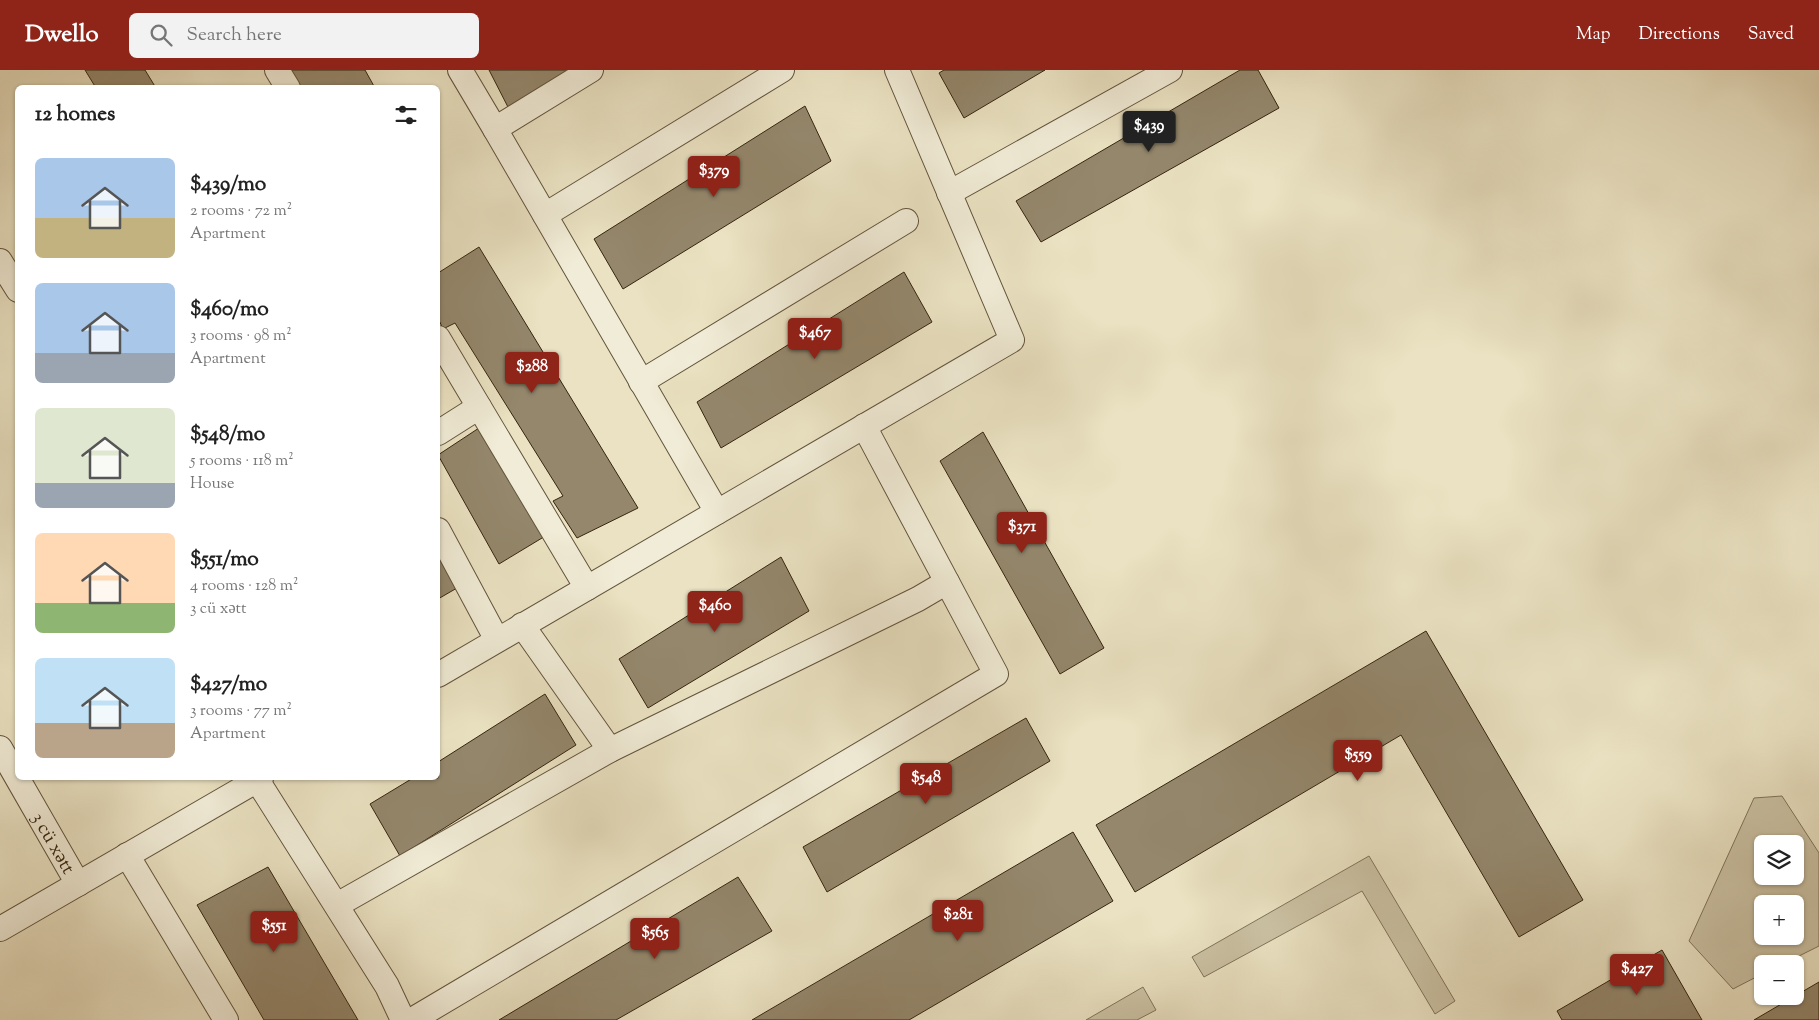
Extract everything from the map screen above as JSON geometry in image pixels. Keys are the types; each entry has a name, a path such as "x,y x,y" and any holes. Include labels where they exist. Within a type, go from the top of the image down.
{"street":[{"path":"277,70 286,85"},
{"path":"460,70 716,512"},
{"path":"495,129 591,70"},
{"path":"545,215 782,70"},
{"path":"440,673 1012,340 897,70"},
{"path":"949,193 1170,70"},
{"path":"641,382 906,220"},
{"path":"0,261 15,285"},
{"path":"440,341 586,588"},
{"path":"440,432 479,407"},
{"path":"412,1020 996,674 864,426"},
{"path":"440,534 497,640"},
{"path":"337,905 610,750 918,599 948,582"},
{"path":"522,626 610,750"},
{"name":"3 cü xətt","path":"0,748 15,774"},
{"name":"3 cü xətt","path":"18,780 78,884"},
{"path":"0,929 257,780"},
{"path":"260,780 387,986 403,1020"},
{"path":"127,855 226,1020"}],"shaded area":[{"path":"1782,796 1819,853 1819,946 1801,955 1754,955 1754,978 1733,989 1689,941 1754,798"},
{"path":"1369,856 1455,1001 1435,1014 1362,891 1204,977 1192,957"},
{"path":"1143,987 1156,1010 1137,1020 1086,1020"}],"building":[{"path":"85,70 145,70 154,85 94,85"},
{"path":"289,70 365,70 373,85 298,85"},
{"path":"489,70 571,70 509,109"},
{"path":"944,70 1045,70 964,118 939,73"},
{"path":"1240,70 1258,70 1279,108 1041,242 1016,201"},
{"path":"805,106 831,161 623,289 594,239"},
{"path":"479,247 638,508 577,538 553,501 563,496 455,323 443,329 440,322 440,272"},
{"path":"904,272 932,322 721,448 697,402"},
{"path":"482,426 547,535 499,564 440,459 440,454"},
{"path":"983,432 1104,648 1060,674 940,461"},
{"path":"781,557 809,611 648,708 619,659"},
{"path":"440,558 457,588 440,598"},
{"path":"1426,631 1583,900 1519,937 1401,735 1135,892 1096,825"},
{"path":"545,694 576,745 400,856 370,804 410,780 440,780 440,761"},
{"path":"1026,718 1050,761 827,892 803,847"},
{"path":"1073,832 1113,901 909,1020 752,1020"},
{"path":"268,867 358,1020 264,1020 197,905"},
{"path":"738,877 772,931 616,1020 499,1020"},
{"path":"1662,950 1702,1020 1562,1020 1557,1011"},
{"path":"1819,982 1819,1020 1754,1020 1780,1005 1804,1005 1804,991"}]}
